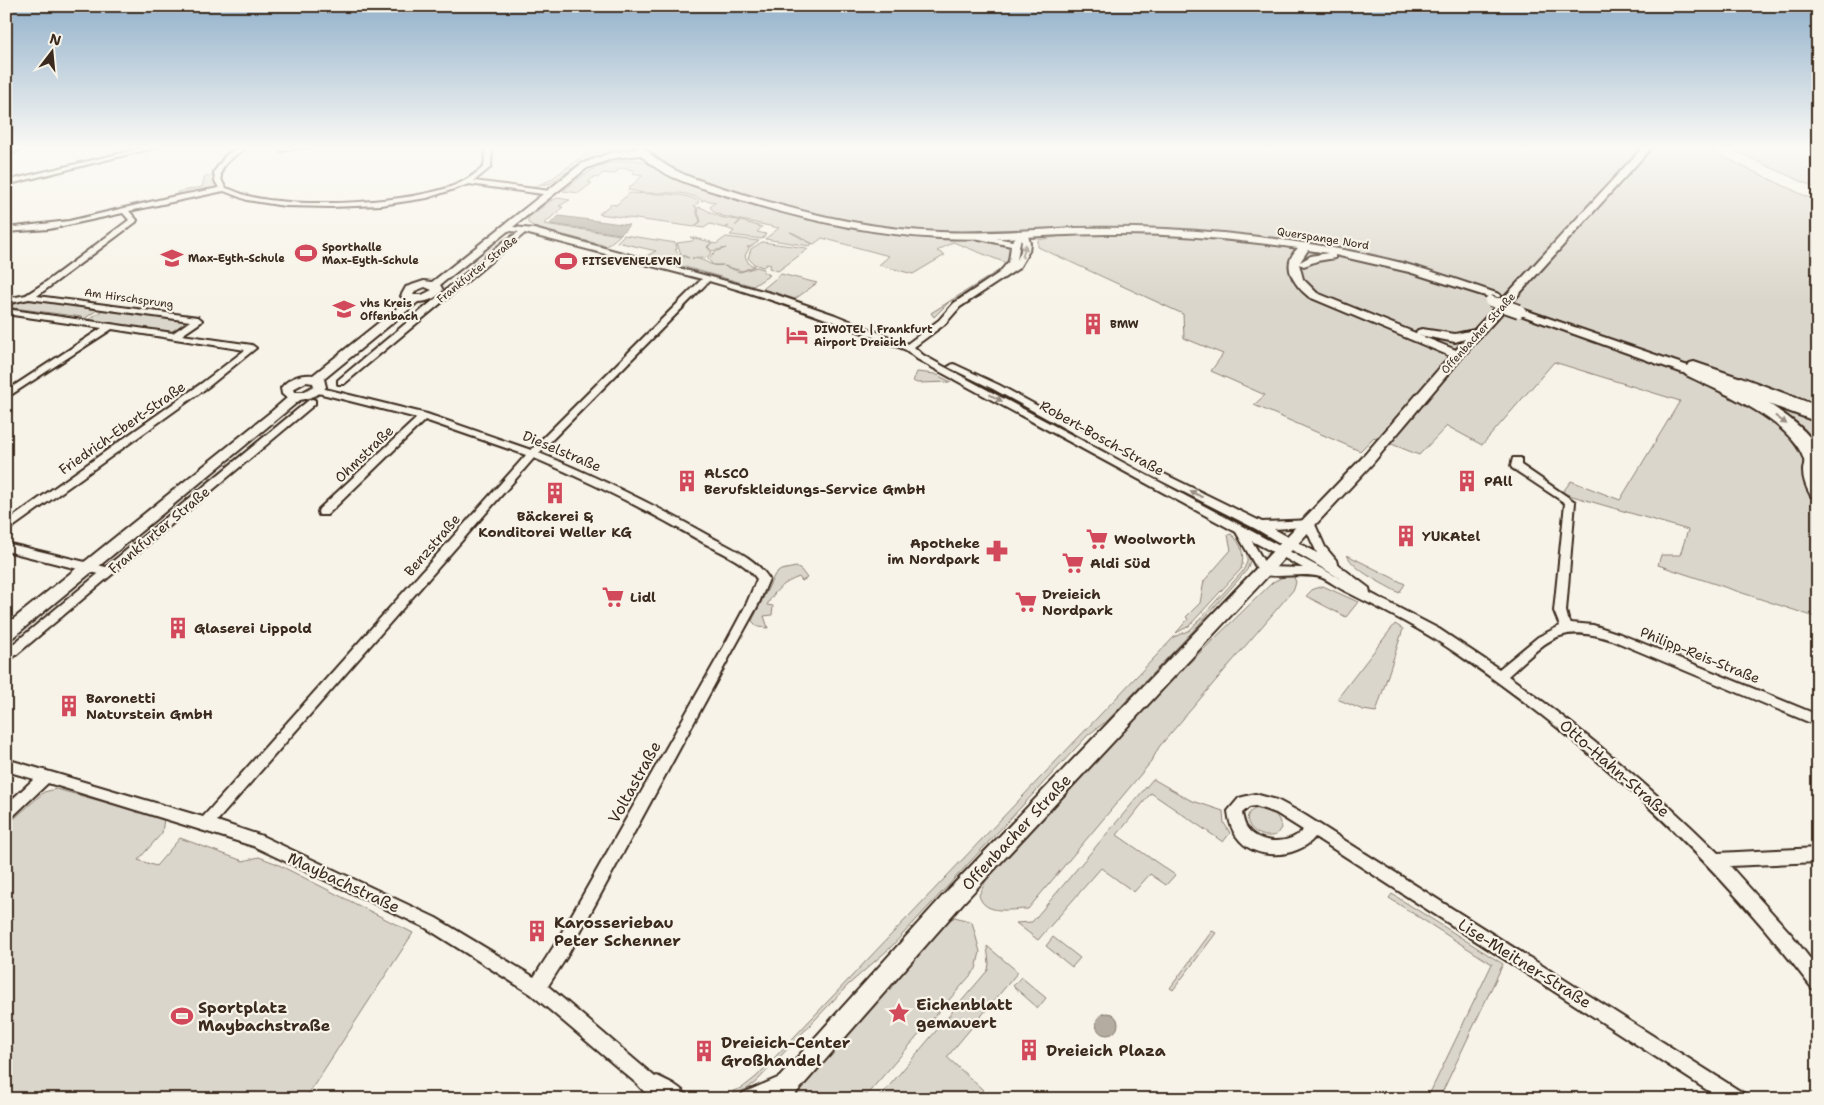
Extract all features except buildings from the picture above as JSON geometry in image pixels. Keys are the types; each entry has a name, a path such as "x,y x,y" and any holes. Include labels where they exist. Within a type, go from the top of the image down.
{"highway":[{"path":"1692,372 1743,397 1781,420 1802,439 1815,457 1812,470 1818,492"},
{"path":"1741,382 1818,411"}],"main road":[{"name":"Frankfurter Straße","path":"6,634 277,414 296,396 305,395 315,390 341,361 415,299 407,296 410,289 424,284 434,285 544,198"},
{"name":"Querspange Nord","path":"745,198 802,216 889,231 978,236 1089,231 1146,231 1208,235 1266,242 1365,257 1415,270 1493,299"},
{"name":"Offenbacher Straße","path":"775,1099 956,896 1367,461 1458,354 1602,198"},
{"path":"1266,242 1300,260 1343,256"},
{"path":"1304,248 1343,256 1493,299 1741,382"},
{"path":"1304,248 1306,254 1294,271 1296,280 1313,295 1458,354"},
{"path":"1300,260 1305,281 1321,295 1451,344 1458,354"},
{"path":"1522,308 1818,418"},
{"path":"1417,330 1451,338 1477,333"}],"street":[{"path":"6,230 73,224 126,212 175,198"},
{"path":"246,198 259,201 338,205 414,198"},
{"path":"536,198 537,203"},
{"path":"6,302 29,296 79,262 133,220 126,212"},
{"path":"490,241 525,232 517,219"},
{"name":"Robert-Bosch-Straße","path":"506,228 545,236 712,279 788,301 908,347 996,387 1150,471 1260,526 1286,547"},
{"name":"Frankfurter Straße","path":"341,382 504,245 525,232"},
{"path":"908,347 942,322 957,305 1004,274 1023,259 1027,247 1024,234 1018,238 1013,261 1004,274"},
{"path":"978,236 1004,240 1015,245"},
{"name":"Benzstraße","path":"206,824 532,454 691,295 712,279"},
{"name":"Am Hirschsprung","path":"29,296 198,320 176,335"},
{"path":"6,311 176,335"},
{"path":"6,395 111,326"},
{"name":"Friedrich-Ebert-Straße","path":"6,528 198,390 252,348 176,335"},
{"name":"Robert-Bosch-Straße","path":"908,347 920,357 938,367 1238,528 1286,547"},
{"name":"Frankfurter Straße","path":"6,657 108,572 315,390"},
{"name":"Dieselstraße","path":"315,390 424,416 492,438 586,476 646,507 747,564 760,573 763,579 758,592"},
{"name":"Ohmstraße","path":"323,512 424,416"},
{"path":"1517,460 1516,466 1570,502 1560,611 1562,620 1568,628"},
{"path":"1260,526 1309,523 1320,549 1338,570"},
{"path":"1238,528 1250,544 1264,572"},
{"path":"6,547 108,572"},
{"name":"Otto-Hahn-Straße","path":"1286,547 1338,570 1374,598"},
{"name":"Otto-Hahn-Straße","path":"1286,547 1323,574 1374,598 1436,634 1500,676 1598,750 1685,829 1715,860 1794,949 1818,982"},
{"name":"Otto-Hahn-Straße","path":"1264,572 1323,574"},
{"name":"Voltastraße","path":"537,988 560,952 758,592"},
{"name":"Philipp-Reis-Straße","path":"1500,676 1548,636 1568,628 1588,629 1616,637 1818,720"},
{"name":"Maybachstraße","path":"6,766 206,824 257,841 431,923 537,988 642,1077 664,1099"},
{"path":"6,814 46,777"},
{"name":"Lise-Meitner-Straße","path":"1312,828 1304,839 1289,845 1269,848 1255,844 1241,834 1235,823 1235,811 1247,801 1266,802 1312,828 1737,1099"},
{"path":"1715,860 1818,854"},
{"name":"Maybachstraße","path":"642,1077 680,1099"},
{"path":"749,1099 791,1082"}],"shaded area":[{"path":"557,198 570,200 559,206 563,207 544,224 620,235 607,246 539,229 528,223 528,218 550,201"},
{"path":"625,198 690,198 699,202 694,206 697,207 696,211 700,221 695,227 599,214 611,204 616,205"},
{"path":"697,198 733,198 807,219 858,229 884,233 990,241 1010,249 1009,258 1007,262 1002,269 953,301 951,300 998,271 1006,263 953,242 937,251 945,255 913,274 879,265 889,256 822,238 814,244 790,232 812,244 810,246 765,239 779,228 722,216 714,212 710,207 716,202 702,201"},
{"path":"750,198 1809,198 1818,202 1818,618 1658,565 1661,555 1680,555 1688,530 1562,493 1571,481 1620,500 1680,401 1554,362 1482,445 1447,426 1419,455 1374,437 1360,451 1254,405 1265,395 1211,371 1223,354 1184,338 1183,314 1038,247 1038,240 1062,236 1058,229 952,232 898,229 830,219"},
{"path":"699,207 728,219 740,220 735,226 741,221 762,227 757,232 766,234 762,239 730,235 734,231 726,228 729,226 724,228 710,224 704,228 696,227 701,221 697,210"},
{"path":"559,216 629,225 621,234 550,224"},
{"path":"624,235 676,243 677,249 675,250 681,256 689,258 681,254 677,243 694,239 690,237 711,242 707,247 712,253 706,258 692,258 713,265 708,259 715,252 726,248 712,251 708,247 712,243 716,244 726,237 759,241 747,247 749,248 745,256 749,264 755,266 742,271 724,266 740,272 757,267 764,269 763,272 770,275 753,286 646,256 656,251 617,242"},
{"path":"762,242 808,249 778,271 769,268 771,265 767,264 763,267 754,264 748,258 751,249"},
{"path":"781,274 817,283 795,299 763,289"},
{"path":"29,298 100,308 84,319 82,317 6,307 6,305"},
{"path":"950,301 934,317 931,313"},
{"path":"104,309 193,320 173,332 88,320"},
{"path":"934,362 1013,400 1098,446 1094,448"},
{"path":"917,372 935,374 951,382 917,383 913,381"},
{"path":"1231,534 1238,541 1242,550 1241,569 1189,626 1176,633 1188,619 1186,617 1200,603 1204,581 1231,550 1228,535"},
{"path":"1247,550 1250,561 1247,570 1193,631 1108,720 1088,735 890,948 848,985 757,1081 747,1089 733,1094 733,1091 742,1088 756,1077 1174,637 1190,630 1243,571 1247,562"},
{"path":"1347,555 1405,584 1399,593 1363,572"},
{"path":"796,567 807,578 802,581 799,577 793,579 776,591 767,605 773,606 772,615 764,616 768,628 758,627 752,621 775,574 781,570"},
{"path":"1293,575 1296,582 1294,589 1159,747 1151,762 1028,909 999,910 986,906 979,895 991,870 1148,703 1273,582"},
{"path":"1323,586 1358,602 1346,617 1306,596 1313,589"},
{"path":"1395,624 1403,629 1376,712 1363,710 1337,699"},
{"path":"1153,779 1190,800 1223,811 1224,823 1230,833 1223,842 1151,793 1117,835 1175,875 1166,885 1150,874 1134,892 1101,868 1038,940 1016,923 1032,922"},
{"name":"Sportplatz Maybachstraße","path":"56,789 164,818 162,833 138,860 156,866 180,838 243,861 259,857 275,863 413,933 305,1099 6,1099 6,826 44,792"},
{"path":"1259,808 1271,811 1277,816 1281,828 1276,835 1268,836 1261,834 1254,831 1250,826 1248,815"},
{"path":"1392,894 1503,964 1439,1099 1427,1099 1492,964 1389,898"},
{"path":"955,917 972,922 980,952 976,969 863,1099 793,1099 946,922"},
{"path":"1212,931 1216,933 1173,990 1170,988"},
{"path":"1053,937 1080,958 1072,967 1046,946"},
{"path":"987,946 1018,972 947,1057 983,1090 975,1099 878,1099 988,970"},
{"path":"1021,977 1046,998 1038,1008 1013,986"},
{"path":"1107,1013 1115,1016 1118,1024 1115,1032 1107,1035 1099,1032 1096,1024 1099,1016"}],"place":[{"name":"Sporthalle Max-Eyth-Schule","path":"306,253"},
{"name":"Max-Eyth-Schule","path":"172,258"},
{"name":"FITSEVENELEVEN","path":"566,261"},
{"name":"vhs Kreis Offenbach","path":"344,309"},
{"name":"BMW","path":"1093,324"},
{"name":"DIWOTEL | Frankfurt Airport Dreieich","path":"797,335"},
{"name":"ALSCO Berufskleidungs-Service GmbH","path":"687,481"},
{"name":"PAll","path":"1467,481"},
{"name":"Bäckerei & Konditorei Weller KG","path":"555,493"},
{"name":"YUKAtel","path":"1406,536"},
{"name":"Woolworth","path":"1097,539"},
{"name":"Apotheke im Nordpark","path":"997,551"},
{"name":"Aldi Süd","path":"1073,563"},
{"name":"Lidl","path":"613,597"},
{"name":"Dreieich Nordpark","path":"1026,602"},
{"name":"Glaserei Lippold","path":"178,628"},
{"name":"Baronetti Naturstein GmbH","path":"69,706"},
{"name":"Karosseriebau Peter Schenner","path":"537,931"},
{"name":"Eichenblatt gemauert","path":"899,1013"},
{"name":"Sportplatz Maybachstraße","path":"182,1016"},
{"name":"Dreieich Plaza","path":"1029,1050"},
{"name":"Dreieich-Center Großhandel","path":"704,1051"}]}
